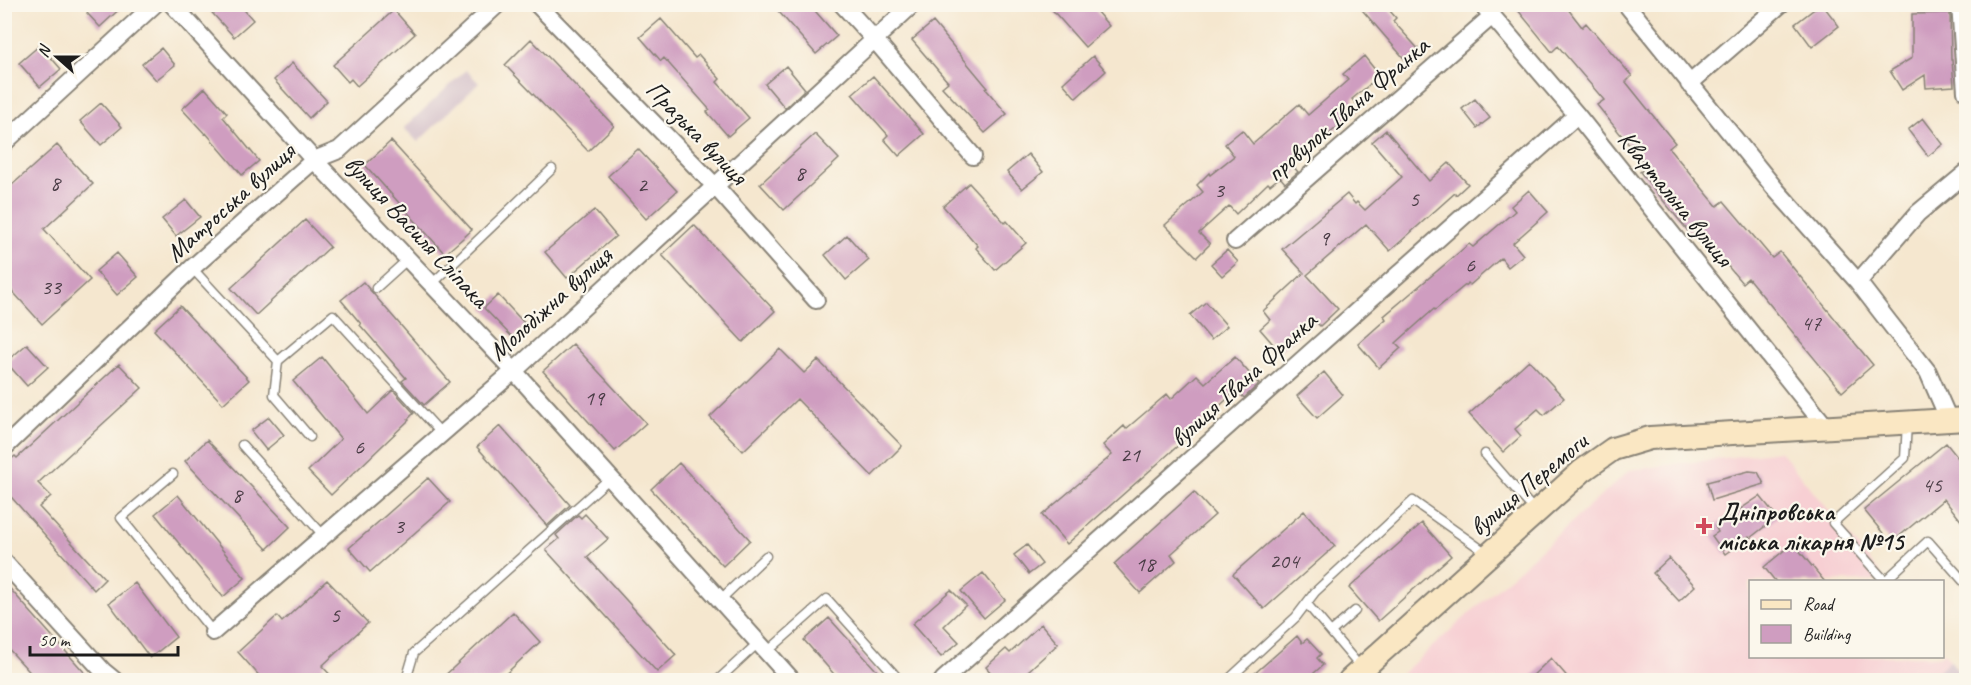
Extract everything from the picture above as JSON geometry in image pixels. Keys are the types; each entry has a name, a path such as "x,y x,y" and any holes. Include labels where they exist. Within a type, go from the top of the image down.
{"street":[{"path":"4,143 155,4"},
{"name":"вулиця Василя Сліпака","path":"172,4 314,160 514,370 792,681"},
{"name":"Матроська вулиця","path":"4,448 192,268 314,160 339,150 498,4"},
{"name":"Празька вулиця","path":"537,4 716,187 816,300"},
{"path":"842,4 973,156"},
{"name":"Молодіжна вулиця","path":"213,632 514,370 914,4"},
{"path":"1626,4 1777,191 1858,282 1928,372 1958,419"},
{"path":"1689,84 1781,4"},
{"path":"1960,4 1966,92"},
{"name":"Квартальна вулиця","path":"1487,10 1577,115 1826,427"},
{"name":"провулок Івана Франка","path":"1235,241 1487,10"},
{"name":"вулиця Івана Франка","path":"943,681 1577,115"},
{"path":"1858,282 1918,213 1966,173"},
{"name":"вулиця Перемоги","path":"1356,675 1582,471 1613,449 1650,438 1958,419"},
{"path":"4,562 114,681"}],"lane":[{"path":"432,284 552,169"},
{"path":"376,288 408,259"},
{"path":"192,268 278,361"},
{"path":"310,437 274,395 278,361 333,315 441,433"},
{"path":"1884,580 1833,523 1905,458 1907,423"},
{"path":"242,444 324,536"},
{"path":"1485,454 1536,512"},
{"path":"174,474 121,518 213,632"},
{"path":"406,681 414,653 610,478"},
{"path":"1228,681 1296,618 1315,592 1413,501 1488,554"},
{"path":"1886,580 1928,542 1966,584"},
{"path":"720,600 766,556"},
{"path":"718,681 827,599 895,675"},
{"path":"1307,604 1331,632 1356,675"},
{"path":"1331,632 1354,611"}],"shaded area":[{"path":"466,70 479,83 418,142 404,128"},
{"name":"Дніпровська міська лікарня №15","path":"1780,451 1885,580 1749,580 1749,658 1944,658 1944,652 1950,660 1928,680 1395,680 1630,470"},
{"path":"1950,660 1965,680 1928,680"}],"building":[{"path":"96,4 125,4 100,27 87,13"},
{"path":"204,4 239,4 253,20 234,37"},
{"path":"772,4 809,4 837,36 816,54"},
{"path":"1047,4 1090,4 1109,26 1085,47"},
{"path":"1357,4 1384,4 1396,18 1393,21 1421,52 1408,63"},
{"path":"1513,4 1564,4 1582,27 1586,23 1632,76 1626,82 1675,143 1669,148 1717,206 1724,201 1772,258 1780,252 1873,365 1842,392 1748,278 1742,283 1694,226 1688,231 1640,172 1647,167 1597,105 1604,100 1558,46 1552,52"},
{"path":"1821,4 1839,26 1812,47 1795,24"},
{"path":"394,10 415,34 357,86 351,79 348,82 333,65"},
{"path":"1950,13 1954,86 1926,88 1925,75 1902,90 1890,71 1912,58 1912,14"},
{"path":"661,19 695,58 699,55 720,79 717,82 749,118 728,136 707,112 710,110 664,58 661,61 640,37"},
{"path":"933,22 1007,114 985,133 942,87 948,82 912,40"},
{"path":"531,39 614,126 588,151 505,65"},
{"path":"40,45 61,69 40,87 19,63"},
{"path":"161,48 175,65 156,80 142,64"},
{"path":"1093,56 1106,71 1076,98 1063,83"},
{"path":"1364,56 1380,76 1352,99 1360,108 1292,165 1298,172 1285,183 1280,177 1270,185 1268,183 1236,214 1229,206 1199,233 1210,244 1197,257 1165,225 1203,192 1197,185 1209,173 1210,175 1234,156 1225,144 1242,130 1253,144 1299,104 1308,115 1348,80 1343,74"},
{"path":"292,63 327,101 309,118 274,80"},
{"path":"786,66 805,89 785,108 765,84"},
{"path":"873,76 924,134 899,156 884,139 888,135 852,94"},
{"path":"205,88 227,113 223,117 259,161 242,175 182,109"},
{"path":"1475,99 1490,118 1477,128 1462,109"},
{"path":"101,103 122,127 101,145 80,121"},
{"path":"1923,118 1943,144 1928,156 1908,130"},
{"path":"1386,130 1429,181 1449,163 1468,184 1390,251 1366,224 1307,275 1338,309 1320,326 1315,321 1279,351 1260,329 1270,320 1263,311 1304,273 1282,249 1347,194 1355,204 1357,202 1365,210 1402,177 1372,142"},
{"path":"815,134 839,159 784,210 760,184"},
{"path":"391,141 472,230 445,254 365,165"},
{"path":"57,145 93,184 44,229 90,280 42,324 4,282 4,192"},
{"path":"638,149 677,191 646,219 608,176"},
{"path":"1028,154 1043,172 1022,189 1007,172"},
{"path":"969,183 1026,243 995,270 976,248 978,246 943,206"},
{"path":"1529,190 1548,212 1513,243 1523,255 1508,267 1501,258 1470,285 1468,283 1434,309 1396,343 1401,348 1379,368 1358,344 1386,319 1384,316 1404,299 1469,244 1473,247 1515,211 1511,206"},
{"path":"186,200 200,217 176,236 162,219"},
{"path":"594,210 616,236 567,278 545,252"},
{"path":"305,220 330,247 256,315 231,288"},
{"path":"694,225 775,311 743,342 662,255"},
{"path":"847,235 869,260 846,280 825,255"},
{"path":"1227,250 1238,262 1222,276 1211,264"},
{"path":"117,253 138,277 117,295 96,271"},
{"path":"363,282 450,382 424,405 402,381 406,378 341,300"},
{"path":"498,295 526,325 513,338 484,308"},
{"path":"1206,302 1227,326 1211,340 1190,315"},
{"path":"180,306 249,380 223,404 154,330"},
{"path":"27,344 48,367 27,386 6,362"},
{"path":"573,344 646,423 615,451 543,371"},
{"path":"780,349 804,373 818,360 902,446 872,476 797,399 743,451 710,417"},
{"path":"322,357 368,414 393,390 414,413 331,495 308,471 341,439 293,381"},
{"path":"1235,357 1259,384 1244,398 1237,390 1067,544 1042,515 1112,455 1103,445 1124,426 1126,429 1167,394 1171,399 1197,375 1205,383"},
{"path":"1529,360 1564,398 1544,415 1538,409 1515,429 1521,436 1503,452 1469,414"},
{"path":"119,364 142,388 38,483 51,496 39,507 105,579 94,590 4,489 4,465 15,456 17,458"},
{"path":"1324,372 1343,395 1317,418 1297,396"},
{"path":"269,417 284,435 266,450 251,431"},
{"path":"500,426 570,505 547,526 477,447"},
{"path":"207,440 290,527 267,549 185,461"},
{"path":"1946,443 1966,468 1966,527 1944,499 1891,543 1864,510"},
{"path":"679,463 750,540 723,566 651,489"},
{"path":"1749,471 1758,472 1764,484 1712,500 1707,482"},
{"path":"428,478 450,502 370,572 349,548"},
{"path":"1194,492 1215,515 1171,554 1176,561 1140,593 1114,564"},
{"path":"178,495 245,578 223,597 155,514"},
{"path":"1760,496 1777,517 1725,554 1712,536 1718,532 1715,526"},
{"path":"1304,511 1335,546 1264,609 1233,574"},
{"path":"585,514 608,539 587,557 676,655 657,672 546,550 559,539 556,535 578,515 581,518"},
{"path":"1422,523 1451,556 1378,621 1349,588"},
{"path":"1793,543 1823,580 1774,580 1764,567"},
{"path":"1027,545 1042,564 1029,574 1014,555"},
{"path":"1669,558 1695,586 1679,601 1653,573"},
{"path":"983,573 1005,600 984,618 961,591"},
{"path":"327,580 368,623 322,666 336,681 264,681 238,652 277,616 282,622"},
{"path":"4,582 92,681 38,681 4,644"},
{"path":"135,583 176,637 150,658 109,603"},
{"path":"951,590 966,605 944,626 959,642 941,657 912,624"},
{"path":"513,612 540,642 498,681 439,681"},
{"path":"829,618 886,681 840,681 804,640"},
{"path":"1041,624 1058,644 1028,671 1037,681 998,681 986,667 1006,649 1010,653"},
{"path":"1297,636 1302,643 1307,639 1321,654 1317,658 1323,665 1305,681 1246,681"},
{"path":"1551,658 1571,681 1527,681"}],"place":[{"name":"Дніпровська міська лікарня №15","path":"1704,526"}]}
